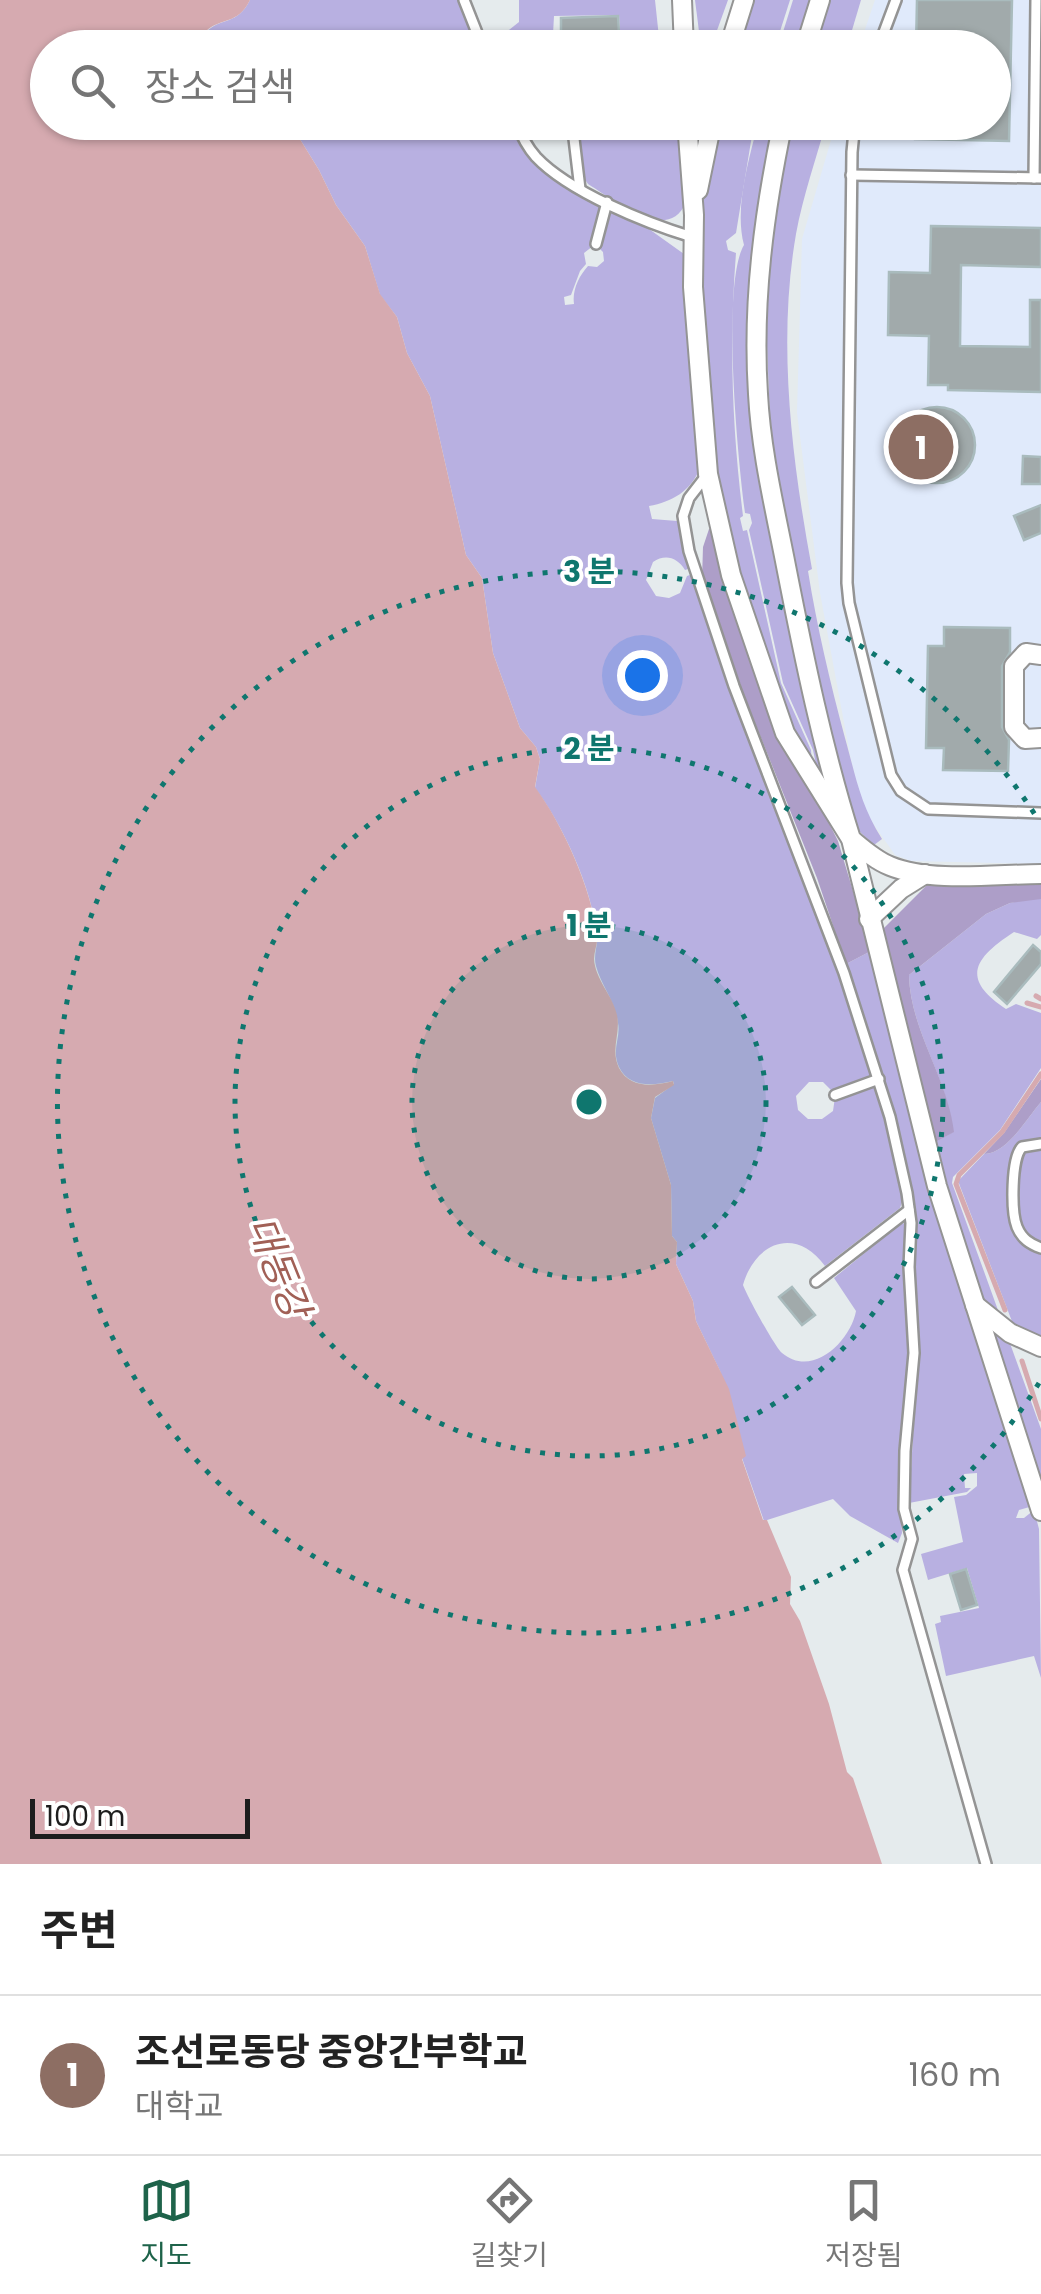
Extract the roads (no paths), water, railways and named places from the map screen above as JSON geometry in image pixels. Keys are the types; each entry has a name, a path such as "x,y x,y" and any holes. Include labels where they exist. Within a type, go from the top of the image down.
{"street":[{"path":"682,0 683,30"},
{"path":"735,30 744,0"},
{"path":"811,30 820,0"},
{"path":"689,140 694,215"},
{"path":"709,140 692,237 708,474 731,576 794,751 851,840 877,860 925,874 1041,874"},
{"path":"779,140 767,195 760,266 757,375 761,428 798,628 937,1186 1041,1511"},
{"path":"1041,655 1026,653 1014,666 1014,727 1025,740 1041,738"},
{"path":"868,919 900,889 925,874"},
{"path":"974,1304 1010,1333 1041,1347"}],"lane":[{"path":"464,0 476,30"},
{"path":"885,30 896,0"},
{"path":"852,175 1037,178 1036,0"},
{"path":"526,140 537,158 564,181 649,224 692,237"},
{"path":"574,140 580,189"},
{"path":"854,140 848,603 891,775 901,790 928,809 1041,813"},
{"path":"596,244 607,202"},
{"path":"708,474 689,498 683,516 696,571 734,686 844,973 879,1079 909,1210 914,1352 904,1509 912,1539 903,1570 986,1864"},
{"path":"684,574 696,571"},
{"path":"836,1095 879,1079"},
{"path":"1041,1144 1022,1146 1014,1162 1016,1225 1027,1242 1041,1248"},
{"path":"816,1282 909,1210"}],"water":[{"name":"대동강","path":"0,0 250,0 240,14 207,30 30,30 30,140 300,140 336,205 365,246 380,294 397,317 407,353 430,396 466,555 482,578 493,653 520,728 536,747 540,759 535,787 566,838 583,878 597,936 595,966 617,1015 615,1054 619,1068 636,1083 673,1081 674,1085 655,1097 651,1118 671,1185 676,1264 693,1301 696,1321 729,1389 746,1456 742,1459 763,1520 767,1520 791,1577 790,1604 800,1621 829,1704 847,1772 853,1778 882,1864 0,1864"}],"waterway":[{"path":"1036,996 1041,999"},
{"path":"1027,1003 1041,1007"},
{"path":"1005,1310 956,1184 959,1175 1002,1132 1041,1074"},
{"path":"1022,1361 1041,1419"}],"place":[{"name":"조선로동당 중앙간부학교","path":"921,447"}]}
